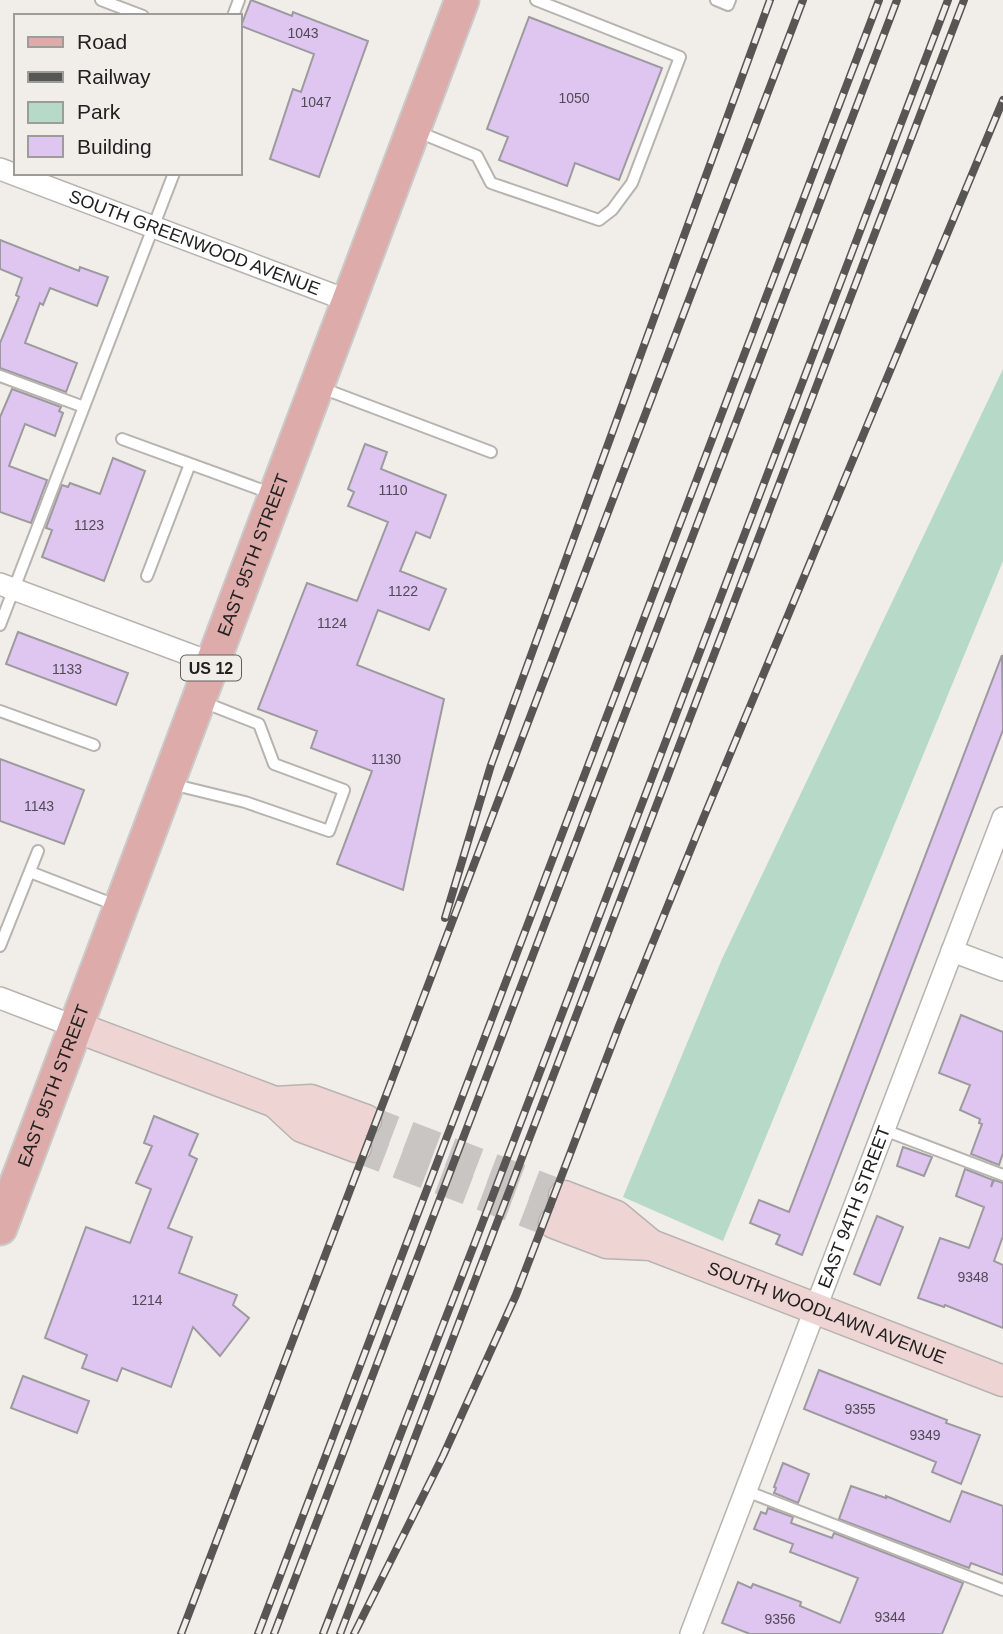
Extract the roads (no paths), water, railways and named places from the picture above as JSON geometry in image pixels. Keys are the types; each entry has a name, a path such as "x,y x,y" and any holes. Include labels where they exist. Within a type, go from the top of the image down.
{"main road":[{"name":"EAST 95TH STREET","path":"0,1228 462,0"}],"street":[{"name":"SOUTH GREENWOOD AVENUE","path":"16,175 349,301"},
{"path":"7,586 212,663"},
{"name":"EAST 94TH STREET","path":"691,1634 1003,818"},
{"path":"952,951 1003,970"},
{"path":"0,998 275,1102 311,1100 361,1134"},
{"name":"SOUTH WOODLAWN AVENUE","path":"559,1209 607,1243 652,1245 1003,1381"}],"lane":[{"path":"101,0 138,14"},
{"path":"413,130 477,156 491,183 599,220 612,210 632,183 680,57 536,0"},
{"path":"716,0 728,5 730,0"},
{"path":"0,625 7,586 84,407 173,175"},
{"path":"0,376 84,407"},
{"path":"317,386 491,452"},
{"path":"122,439 276,495"},
{"path":"147,576 190,464"},
{"path":"168,783 245,802 329,831 344,790 274,764 259,724 199,700"},
{"path":"0,711 94,745"},
{"path":"0,946 38,851"},
{"path":"30,872 121,907"},
{"path":"884,1130 1003,1175"},
{"path":"746,1490 1003,1590"}],"tunnel":[{"path":"366,1120 564,1196"},
{"path":"356,1147 554,1223"}],"railway":[{"path":"445,918 491,765 770,0"},
{"path":"181,1634 803,0"},
{"path":"258,1634 879,0"},
{"path":"274,1634 897,0"},
{"path":"323,1634 948,0"},
{"path":"340,1634 964,0"},
{"path":"354,1634 443,1456 516,1295 619,1026 703,819 1003,100"}]}
